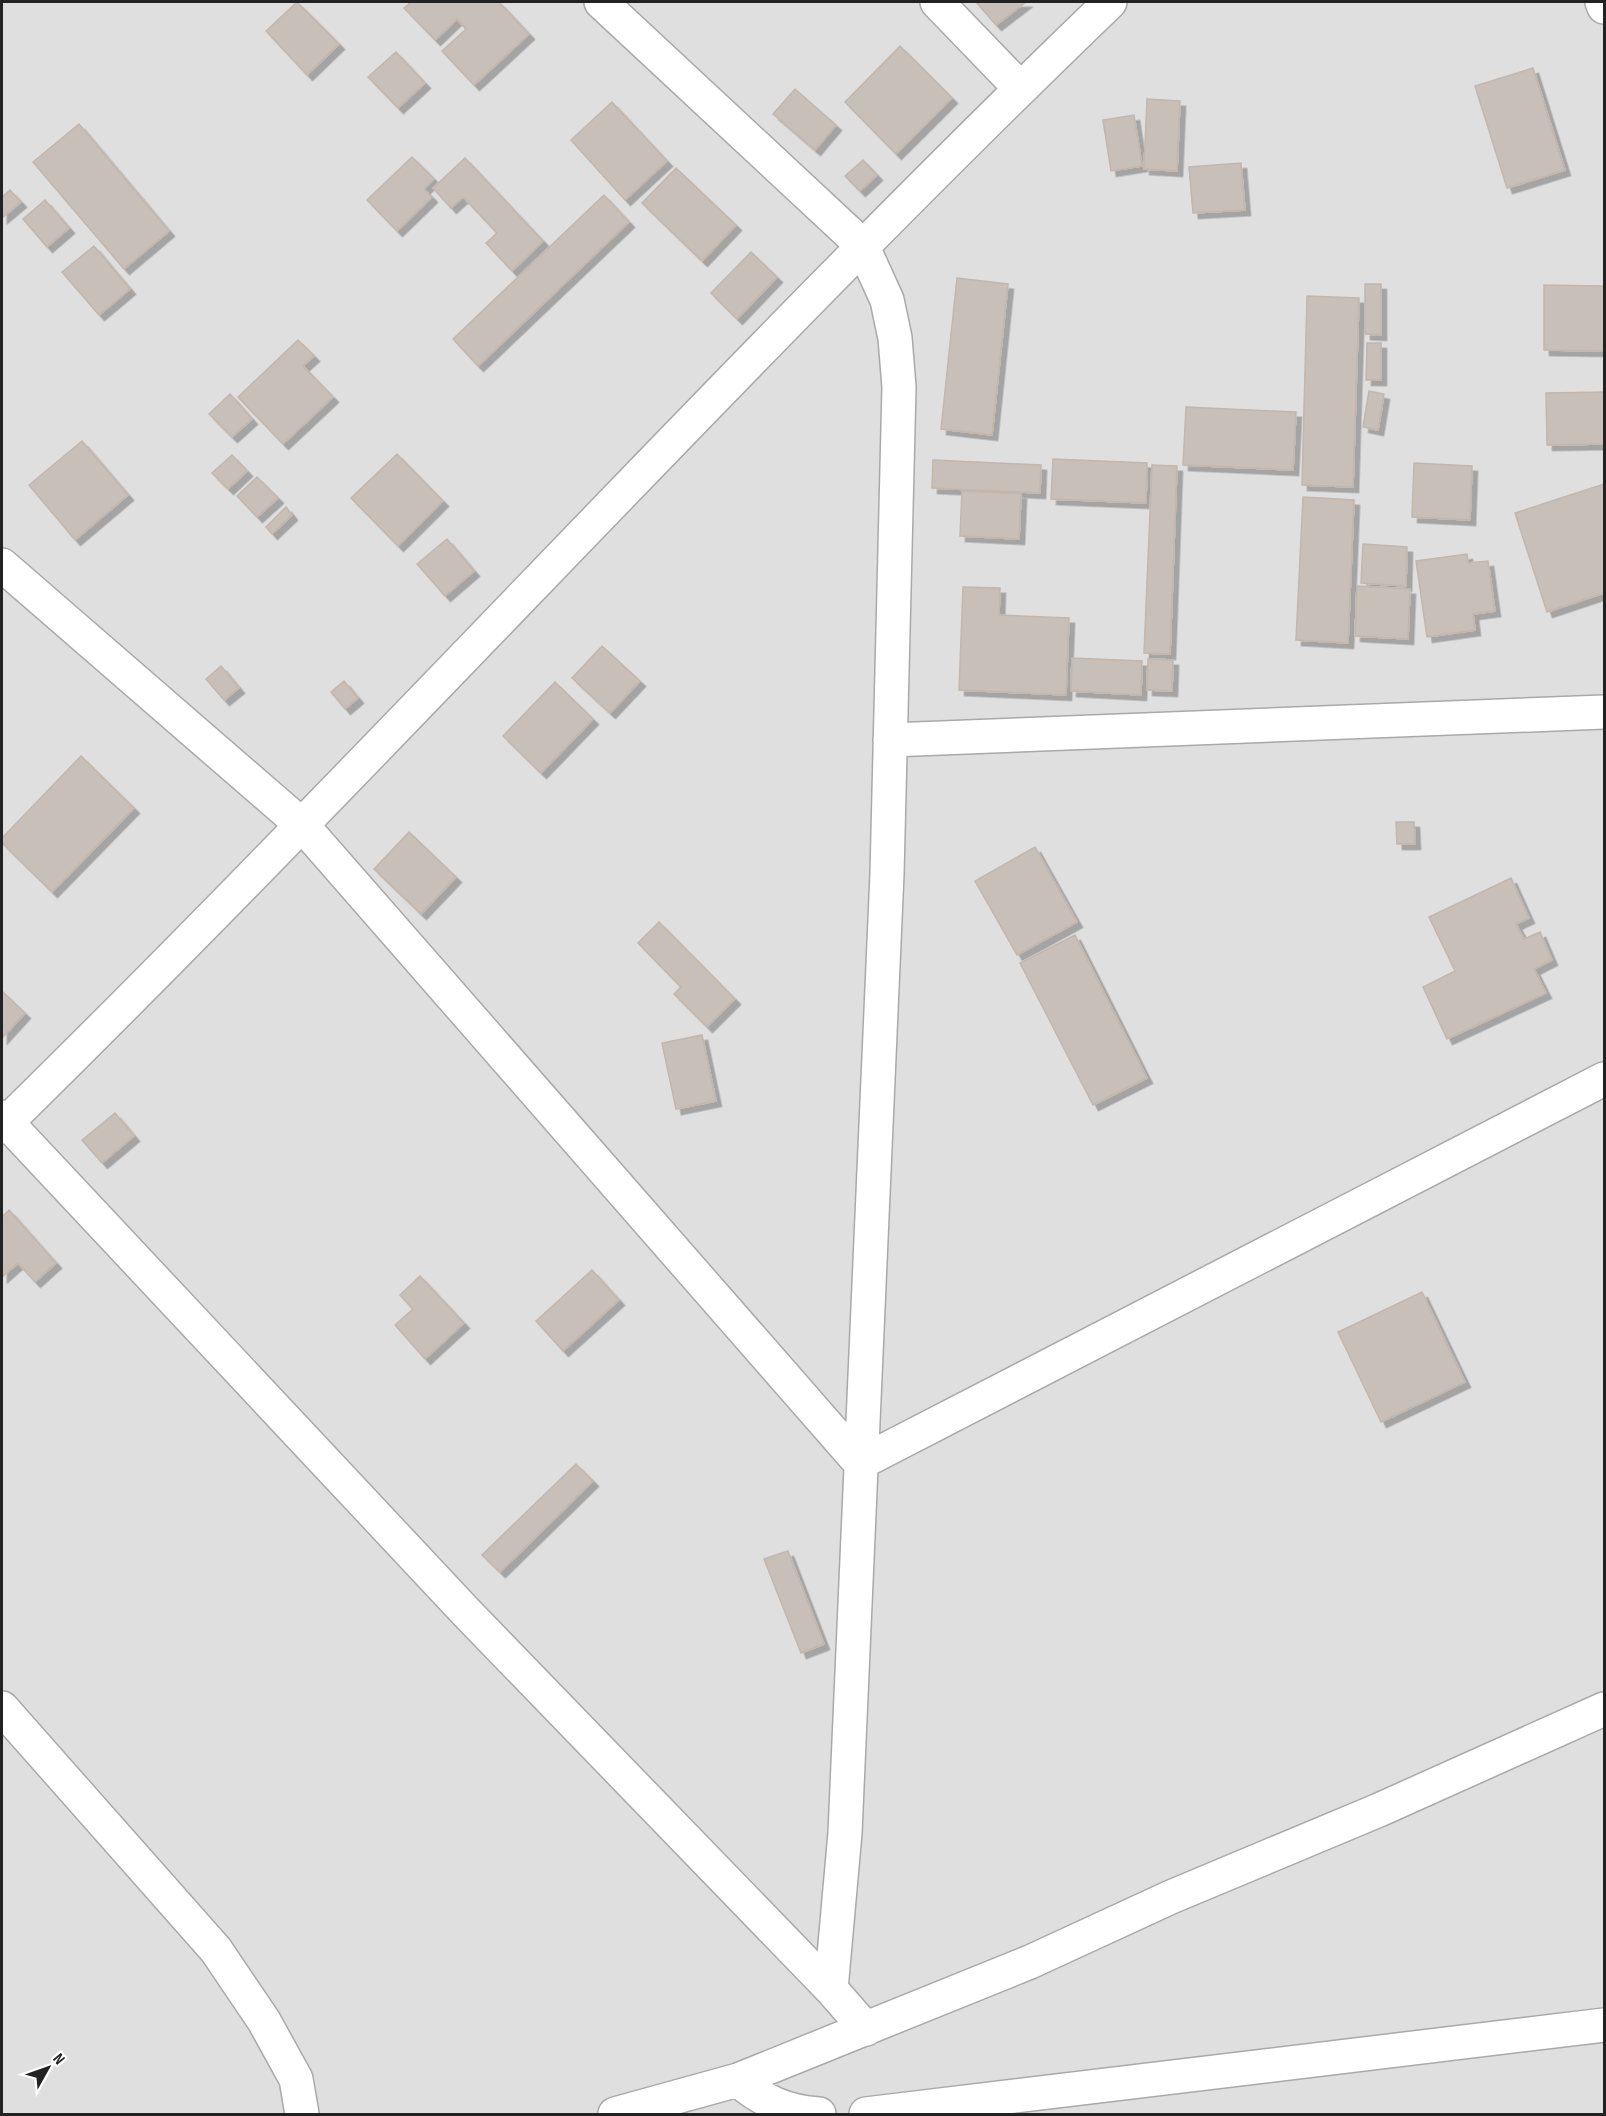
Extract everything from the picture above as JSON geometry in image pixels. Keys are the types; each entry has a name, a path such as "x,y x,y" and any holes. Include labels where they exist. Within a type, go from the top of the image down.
{"street":[{"path":"601,2 862,245 887,300 895,338 899,387 890,740 873,1230 860,1463 845,1833 831,1989"},
{"path":"937,2 1020,88"},
{"path":"866,2029 831,1989 466,1612 3,1122 303,826 862,245 1110,2"},
{"path":"1602,2 1605,7"},
{"path":"2,565 303,826 860,1463"},
{"path":"890,740 1605,712"},
{"path":"860,1463 1605,1079"},
{"path":"2,1708 216,1950 264,2021 296,2079 302,2115"},
{"path":"615,2115 738,2080 1030,1962 1171,1897 1379,1810 1605,1709"},
{"path":"866,2115 1605,2025"},
{"path":"738,2080 759,2098 786,2108 819,2115"}],"shaded area":[{"path":"2,2 1604,2 1604,2114 2,2114"}],"building":[{"path":"297,2 339,44 307,75 266,31"},
{"path":"411,2 499,2 529,34 474,85 442,51 466,29 457,19 435,40 404,8"},
{"path":"976,2 1026,2 996,25"},
{"path":"900,46 952,98 896,154 845,102"},
{"path":"396,52 425,83 398,108 368,77"},
{"path":"1533,68 1565,170 1507,188 1475,86"},
{"path":"795,89 836,125 815,150 773,114"},
{"path":"1147,99 1180,101 1177,171 1144,169"},
{"path":"612,102 667,161 625,200 571,140"},
{"path":"1134,115 1142,166 1111,171 1103,120"},
{"path":"79,124 169,231 124,269 33,162"},
{"path":"412,157 434,179 424,189 432,197 397,231 367,200"},
{"path":"465,158 543,241 512,271 486,243 497,233 463,197 451,208 433,188"},
{"path":"863,160 877,175 860,191 845,176"},
{"path":"1241,163 1245,210 1193,213 1189,167"},
{"path":"676,168 736,225 702,261 642,203"},
{"path":"10,190 21,202 2,218 2,197"},
{"path":"604,195 629,222 478,366 453,339"},
{"path":"45,200 69,228 47,247 23,219"},
{"path":"94,246 130,289 99,315 62,272"},
{"path":"751,252 777,277 737,319 711,293"},
{"path":"957,278 1008,284 992,435 941,429"},
{"path":"1365,284 1381,284 1381,335 1365,334"},
{"path":"1544,285 1604,286 1604,351 1544,350"},
{"path":"1307,296 1359,298 1353,487 1302,485"},
{"path":"298,340 314,356 303,366 333,397 283,444 238,397"},
{"path":"1367,343 1381,343 1381,380 1366,380"},
{"path":"1369,391 1384,394 1378,430 1363,427"},
{"path":"1604,392 1604,444 1547,445 1546,393"},
{"path":"230,394 252,419 232,437 209,414"},
{"path":"1186,407 1296,412 1293,470 1183,465"},
{"path":"82,441 128,495 75,540 29,485"},
{"path":"397,454 443,501 398,546 351,498"},
{"path":"232,455 247,471 228,489 212,473"},
{"path":"1053,459 1147,463 1146,503 1051,499"},
{"path":"933,460 1041,465 1040,493 932,488"},
{"path":"1414,463 1472,466 1470,520 1412,517"},
{"path":"1152,465 1177,466 1170,654 1144,653"},
{"path":"257,477 278,498 257,517 237,496"},
{"path":"1604,484 1604,593 1547,612 1515,513"},
{"path":"962,491 1021,494 1019,539 960,536"},
{"path":"1303,497 1354,500 1348,643 1296,640"},
{"path":"286,507 292,515 272,534 266,527"},
{"path":"447,539 474,571 445,596 417,564"},
{"path":"1363,544 1407,547 1406,586 1361,583"},
{"path":"1467,554 1468,563 1488,561 1495,611 1473,614 1475,630 1427,637 1416,561"},
{"path":"1357,586 1410,589 1408,639 1355,636"},
{"path":"963,587 1000,588 999,615 1069,618 1066,695 959,690"},
{"path":"602,646 640,681 610,713 572,678"},
{"path":"1072,658 1142,661 1141,695 1071,691"},
{"path":"1148,659 1173,660 1172,691 1147,690"},
{"path":"221,666 239,688 224,700 206,679"},
{"path":"344,681 358,698 345,709 331,692"},
{"path":"555,682 593,719 541,773 503,736"},
{"path":"81,756 134,808 52,892 2,843 2,838"},
{"path":"1396,822 1414,822 1415,844 1397,844"},
{"path":"409,832 456,877 421,914 374,869"},
{"path":"1035,847 1077,922 1017,955 975,881"},
{"path":"1511,878 1529,918 1516,924 1524,939 1540,932 1552,960 1534,969 1546,993 1447,1039 1423,987 1455,971 1429,917"},
{"path":"659,922 735,999 707,1027 674,994 681,987 638,943"},
{"path":"1075,935 1147,1078 1093,1105 1020,963"},
{"path":"2,991 25,1013 2,1038"},
{"path":"702,1035 716,1101 676,1109 662,1043"},
{"path":"115,1113 134,1136 102,1163 82,1140"},
{"path":"9,1210 56,1263 35,1282 18,1263 2,1277 2,1217"},
{"path":"592,1270 619,1300 563,1351 536,1321"},
{"path":"420,1276 464,1323 425,1359 395,1325 413,1309 400,1295"},
{"path":"1422,1292 1465,1382 1381,1422 1338,1332"},
{"path":"576,1464 593,1481 500,1572 482,1555"},
{"path":"788,1551 824,1644 801,1653 764,1559"}]}
